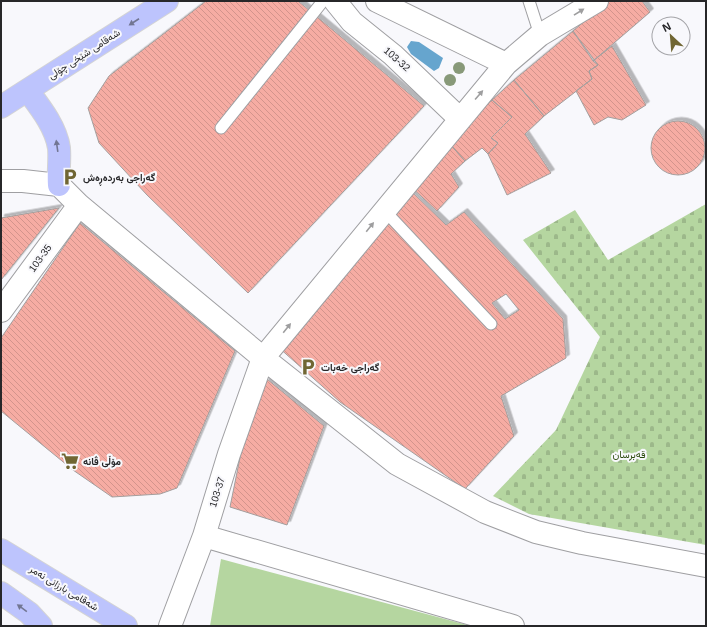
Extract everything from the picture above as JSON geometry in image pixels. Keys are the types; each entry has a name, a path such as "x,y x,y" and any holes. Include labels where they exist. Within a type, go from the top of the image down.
{"main road":[{"name":"شەقامی شێخی چۆلی","path":"1,107 167,1"},
{"path":"28,91 39,106 55,134 59,148 59,185"},
{"name":"شەقامی بارزانی نەمر","path":"1,550 126,626"},
{"path":"1,593 29,613 41,626"}],"street":[{"name":"103-32","path":"335,1 352,22 415,75 459,118"},
{"path":"377,1 506,64"},
{"name":"103-37","path":"170,626 204,536 229,454 263,358 459,118 506,64 540,35 597,1"},
{"path":"1,181 24,181 59,185 79,205 263,358 396,464 485,512 536,532 582,543 706,566"},
{"name":"103-35","path":"1,311 79,205"},
{"path":"204,536 513,626"}],"lane":[{"path":"221,128 323,1"},
{"path":"529,1 540,35"},
{"path":"384,210 491,324"}],"green space":[{"name":"قەبرسان","path":"706,204 706,545 529,514 493,496 556,430 600,337 523,240 575,210 608,260"},
{"path":"221,559 471,626 210,626"}],"water":[{"path":"411,41 419,42 443,58 439,68 434,71 411,54 407,47"}],"building":[{"path":"206,1 298,1 424,106 248,293 147,195 99,143 88,108 109,76"},
{"path":"608,1 642,1 650,12 593,61 573,31"},
{"path":"573,31 598,65 589,71 592,79 544,116 514,80"},
{"path":"612,46 646,105 622,120 608,117 594,125 576,91 592,79 589,71 598,65 593,61"},
{"path":"514,80 544,116 525,134 551,173 507,195 488,154 498,143 491,138 512,117 492,100"},
{"path":"492,100 512,117 491,138 498,143 488,154 482,148 465,161 448,142"},
{"path":"678,121 688,123 697,129 703,138 705,148 703,158 697,167 688,173 678,175 668,173 659,167 653,158 651,148 653,138 659,129 668,123"},
{"path":"448,142 465,161 451,174 459,187 437,211 409,185"},
{"path":"407,187 446,225 464,212 563,319 566,358 501,396 514,436 465,489 340,402 277,346","holes":["506,294 519,310 505,319 492,303"]},
{"path":"59,208 1,280 1,218"},
{"path":"80,223 235,351 177,488 160,494 112,497 73,470 1,411 1,338"},
{"path":"267,379 324,426 287,525 230,507 245,433"}],"place":[{"name":"گەراجی بەردەڕەش","path":"70,177"},
{"name":"گەراجی خەبات","path":"308,367"},
{"name":"مۆڵی ڤانە","path":"70,461"}]}
